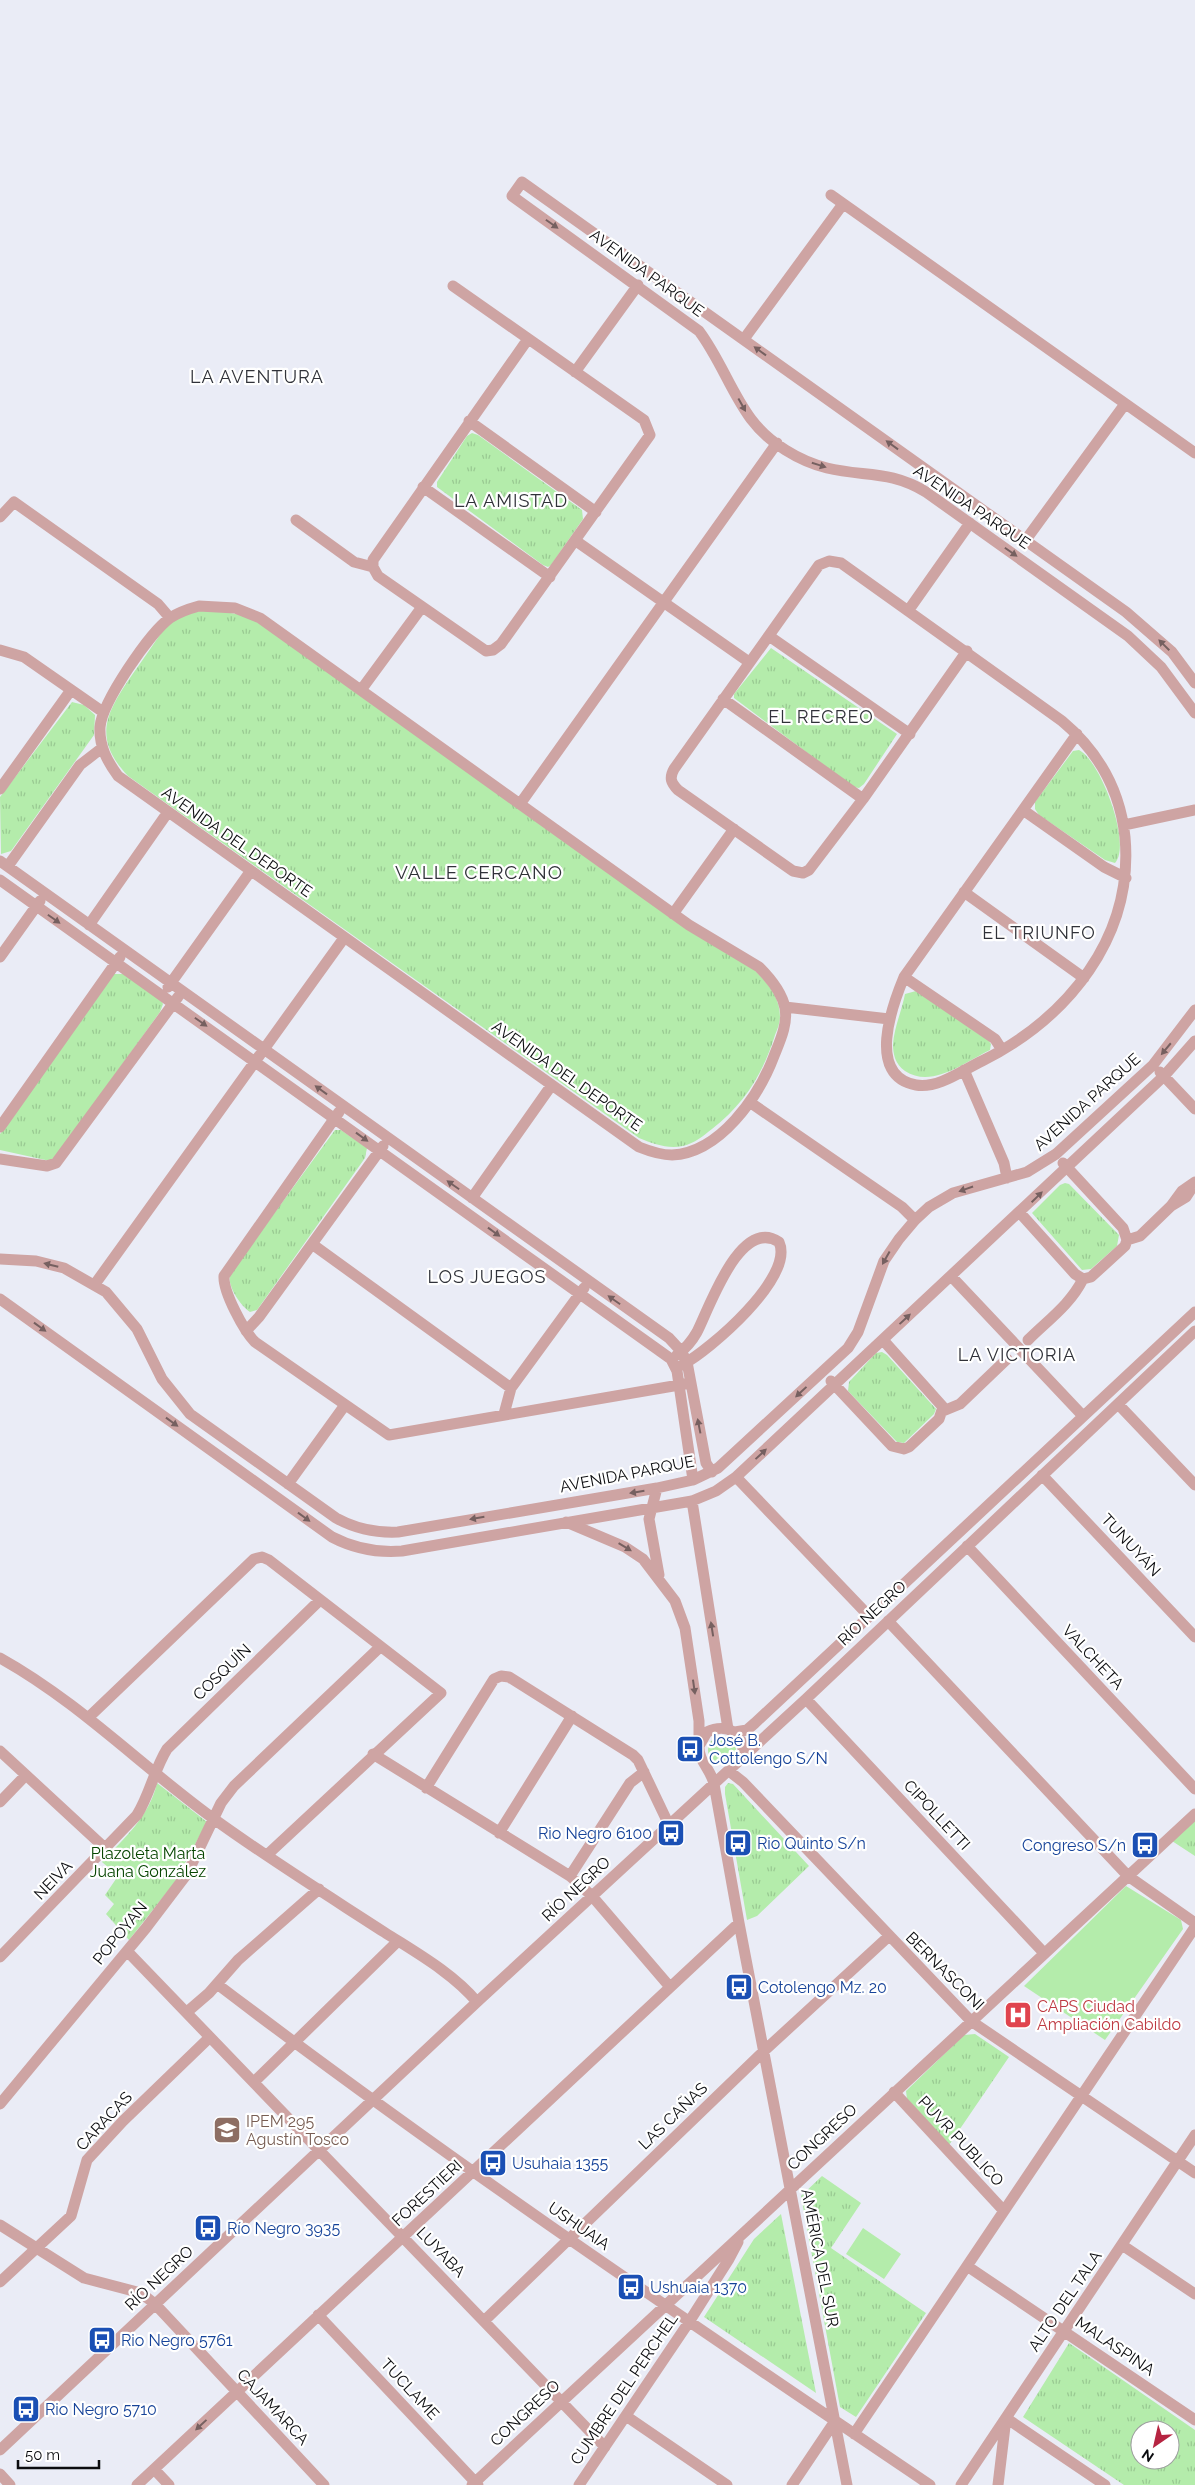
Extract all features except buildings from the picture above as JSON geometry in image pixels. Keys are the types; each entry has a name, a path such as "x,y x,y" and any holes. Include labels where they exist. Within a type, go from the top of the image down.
{"street":[{"name":"AVENIDA PARQUE","path":"1195,683 1172,652 1140,623 711,315 522,182 512,196 638,285 699,331 718,357 752,421 776,443 808,462 821,466 890,476 903,480 926,492 1128,636 1161,667 1195,714"},
{"path":"831,195 1195,453"},
{"path":"744,339 842,204"},
{"path":"575,372 638,285"},
{"path":"453,286 644,420 649,430 647,441 550,577 501,644 492,650 480,648 378,576 373,567 375,555 528,339"},
{"path":"699,331 711,315"},
{"path":"1025,541 1125,404"},
{"path":"469,421 596,512"},
{"path":"520,804 776,443"},
{"path":"903,480 917,463"},
{"path":"423,487 550,577"},
{"path":"0,517 14,502 158,604 170,618"},
{"path":"296,520 354,562 373,567"},
{"path":"908,610 970,523"},
{"path":"576,540 749,662"},
{"path":"967,651 910,734 814,866 803,873 792,871 678,790 672,784 671,779 674,769 749,662 819,565 829,560 841,563 967,651 1077,734 1091,748 1106,774 1120,807 1127,854 1126,878 1111,935 1084,978 1044,1020 1002,1050 964,1070 928,1085 918,1085 902,1080 890,1067 887,1036 889,1019 904,977 1077,734"},
{"name":"AVENIDA DEL DEPORTE","path":"204,606 235,608 247,612 260,618 362,690 673,914 759,967 774,985 785,1007 786,1017 780,1043 751,1103 725,1130 697,1148 672,1155 661,1154 634,1144 250,872 118,776 106,759 102,748 100,727 103,712 113,692 158,630 170,618 185,610 204,606"},
{"path":"362,690 422,607"},
{"path":"769,636 910,734"},
{"path":"0,650 24,657 103,712"},
{"path":"0,789 71,690"},
{"path":"723,699 863,799"},
{"path":"102,748 80,765 4,864 669,1338 681,1351 687,1362 706,1463 712,1472"},
{"path":"1023,810 1104,867 1126,878"},
{"path":"1124,826 1195,810"},
{"path":"89,925 168,812"},
{"path":"673,914 734,829"},
{"path":"162,995 250,872"},
{"path":"0,880 256,1061 674,1363 687,1362 736,1321 763,1294 782,1252 779,1242 768,1237 756,1239 737,1256 723,1274 698,1331 681,1351 674,1363 679,1385 692,1480"},
{"path":"964,892 1084,978"},
{"path":"0,957 45,894"},
{"path":"95,1284 344,938"},
{"path":"0,1127 125,950"},
{"path":"904,977 995,1040 1002,1050"},
{"path":"0,1159 48,1166 56,1163 182,991"},
{"path":"785,1007 889,1019"},
{"name":"AVENIDA PARQUE","path":"0,1259 49,1264 64,1268 95,1284 116,1302 137,1329 162,1379 182,1407 198,1421 348,1524 385,1533 657,1488 692,1480 712,1472 822,1373 852,1342 884,1261 899,1239 929,1207 953,1193 1036,1168 1056,1154 1153,1065 1195,1010"},
{"name":"AVENIDA PARQUE","path":"0,1299 324,1531 347,1545 383,1552 402,1551 692,1501 716,1490 736,1477 1020,1213 1164,1076 1195,1041"},
{"path":"1153,1065 1195,1109"},
{"path":"964,1070 1004,1162 1007,1178"},
{"path":"472,1198 552,1086"},
{"path":"751,1103 902,1207 916,1220"},
{"path":"343,1106 224,1276 224,1286 246,1331 255,1342 389,1434 691,1383"},
{"path":"246,1331 259,1318 388,1138"},
{"path":"1028,1340 1049,1316 1058,1311 1075,1295 1083,1279 1091,1276 1125,1246 1127,1240 1123,1228 1056,1154"},
{"path":"1127,1240 1140,1236 1171,1206 1182,1191 1195,1183"},
{"path":"1020,1213 1075,1274 1083,1279"},
{"path":"312,1244 511,1388"},
{"path":"951,1276 1083,1416"},
{"path":"504,1414 511,1388 588,1282"},
{"name":"RÍO NEGRO","path":"731,1730 747,1730 1195,1312"},
{"name":"RÍO NEGRO","path":"0,2450 477,2002 806,1699 1195,1331"},
{"path":"883,1340 938,1400 943,1411"},
{"path":"822,1373 892,1446 898,1449 909,1447 939,1419 943,1411 960,1404 1007,1359"},
{"path":"1118,1404 1195,1486"},
{"path":"288,1484 345,1405"},
{"name":"TUNUYÁN","path":"1042,1475 1195,1637"},
{"path":"736,1477 869,1616"},
{"path":"657,1488 650,1508 651,1535 662,1582"},
{"path":"692,1501 731,1730"},
{"path":"536,1508 538,1527"},
{"path":"564,1522 626,1546 643,1559 675,1601 685,1628 699,1721 699,1746 702,1761 708,1767 718,1772 728,1771"},
{"name":"VALCHETA","path":"967,1546 1195,1789"},
{"path":"89,1718 254,1559 262,1556 441,1693 373,1754 267,1856"},
{"name":"COSQUÍN","path":"156,1773 158,1763 167,1748 320,1600"},
{"path":"854,2434 1195,1925 1128,1876 888,1621"},
{"name":"POPOYAN","path":"0,2104 127,1951 187,1874 213,1819 234,1786 380,1648"},
{"path":"0,1658 48,1687 213,1819 398,1941 466,1989 477,2002"},
{"path":"426,1788 494,1679 501,1676 509,1677 633,1755 638,1760 669,1825"},
{"name":"CIPOLLETTI","path":"806,1699 1044,1953"},
{"path":"499,1833 572,1716"},
{"path":"699,1746 707,1732 718,1728 731,1730 741,1739 744,1749 742,1757"},
{"path":"0,1752 106,1849"},
{"path":"373,1754 570,1876 592,1896 670,1987"},
{"name":"AMÉRICA DEL SUR","path":"708,1767 714,1784 847,2485"},
{"name":"BERNASCONI","path":"728,1771 743,1782 888,1937 971,2021 1195,2173"},
{"path":"570,1876 630,1783 644,1772"},
{"name":"NEIVA","path":"0,1957 138,1815 156,1773"},
{"path":"0,1802 26,1775"},
{"name":"CONGRESO","path":"475,2484 664,2305 1195,1814"},
{"path":"187,2012 217,1984 238,1960 319,1889"},
{"name":"FORESTIERI","path":"137,2485 739,1923"},
{"name":"LAS CAÑAS","path":"484,2321 764,2051 888,1937"},
{"path":"254,2082 398,1941"},
{"name":"LUYABA","path":"127,1951 605,2447"},
{"name":"USHUAIA","path":"217,1984 293,2042 473,2172 664,2305 930,2485"},
{"name":"CARACAS","path":"0,2282 70,2216 87,2160 123,2121 210,2037"},
{"name":"PUVR PUBLICO","path":"894,2092 1004,2211"},
{"name":"ALTO DEL TALA","path":"961,2485 1195,2135"},
{"name":"CAJAMARCA","path":"0,2225 84,2278 141,2293 155,2304 324,2485"},
{"name":"CUMBRE DEL PERCHEL","path":"579,2485 689,2322 729,2259 741,2235"},
{"path":"1122,2244 1195,2294"},
{"name":"MALASPINA","path":"967,2266 1195,2420"},
{"name":"TUCLAME","path":"318,2315 475,2484"},
{"path":"626,2416 727,2485"},
{"path":"998,2485 1006,2418 1105,2485"},
{"path":"792,2485 835,2421"},
{"path":"154,2469 169,2485"},
{"path":"0,2474 10,2485"}],"green space":[{"path":"472,433 478,435 582,510 583,519 548,567 437,487 437,482 467,436"},
{"path":"199,611 218,611 249,616 748,963 774,994 779,1008 780,1019 765,1063 743,1099 734,1109 705,1134 687,1145 677,1147 666,1146 639,1138 128,776 110,750 107,737 107,726 115,701 167,624 180,616"},
{"path":"771,648 897,734 864,784 859,788 853,787 734,698 734,694"},
{"path":"72,702 84,705 95,715 94,735 11,851 1,854 0,797"},
{"path":"1079,750 1088,757 1096,770 1112,804 1120,839 1119,853 1115,863 1105,860 1039,815 1035,809 1035,802 1073,751"},
{"path":"114,974 124,974 161,1000 163,1004 160,1012 57,1155 50,1161 0,1150 0,1134"},
{"path":"916,991 988,1040 991,1044 990,1050 959,1067 937,1075 915,1076 905,1071 895,1059 894,1038 905,994"},
{"path":"335,1130 341,1130 367,1148 365,1158 257,1310 250,1312 235,1295 230,1284 230,1274"},
{"path":"1069,1184 1119,1235 1117,1246 1091,1269 1082,1270 1032,1213 1060,1185"},
{"path":"882,1352 887,1355 936,1409 934,1414 904,1443 897,1442 848,1391 849,1382 876,1353"},
{"path":"722,1736 732,1740 736,1750 732,1760 722,1764 712,1760 708,1750 712,1740"},
{"name":"Plazoleta Marta Juana González","path":"157,1783 207,1822 175,1882 129,1940 106,1914 114,1904 105,1895 118,1876 102,1862 142,1816"},
{"path":"728,1783 733,1784 809,1866 757,1916 747,1920 725,1794 725,1787"},
{"path":"1195,1819 1195,1856 1172,1841"},
{"path":"1126,1886 1181,1920 1183,1929 1105,2040 1024,1986"},
{"path":"975,2034 1009,2057 949,2145 907,2099 906,2091 964,2035"},
{"path":"822,2176 861,2203 831,2248 926,2313 856,2417 840,2407 801,2196"},
{"path":"781,2214 816,2393 704,2317 754,2239"},
{"path":"863,2228 901,2254 884,2279 846,2254"},
{"path":"1069,2343 1195,2430 1195,2485 1124,2485 1023,2417"}],"place":[{"name":"José B. Cottolengo S/N","path":"690,1749"},
{"name":"Rio Negro 6100","path":"671,1833"},
{"name":"Rio Quinto S/n","path":"738,1843"},
{"name":"Congreso S/n","path":"1145,1845"},
{"name":"Cotolengo Mz. 20","path":"739,1987"},
{"name":"CAPS Ciudad Ampliación Cabildo","path":"1018,2015"},
{"name":"IPEM 295 Agustín Tosco","path":"227,2130"},
{"name":"Usuhaia 1355","path":"493,2163"},
{"name":"Río Negro 3935","path":"208,2228"},
{"name":"Ushuaia 1370","path":"631,2287"},
{"name":"Rio Negro 5761","path":"102,2340"},
{"name":"Rio Negro 5710","path":"26,2409"}],"district":[{"name":"LA AVENTURA","path":"257,376"},
{"name":"LA AMISTAD","path":"511,500"},
{"name":"EL RECREO","path":"821,716"},
{"name":"VALLE CERCANO","path":"479,872"},
{"name":"EL TRIUNFO","path":"1039,932"},
{"name":"LOS JUEGOS","path":"487,1276"},
{"name":"LA VICTORIA","path":"1017,1354"}]}
